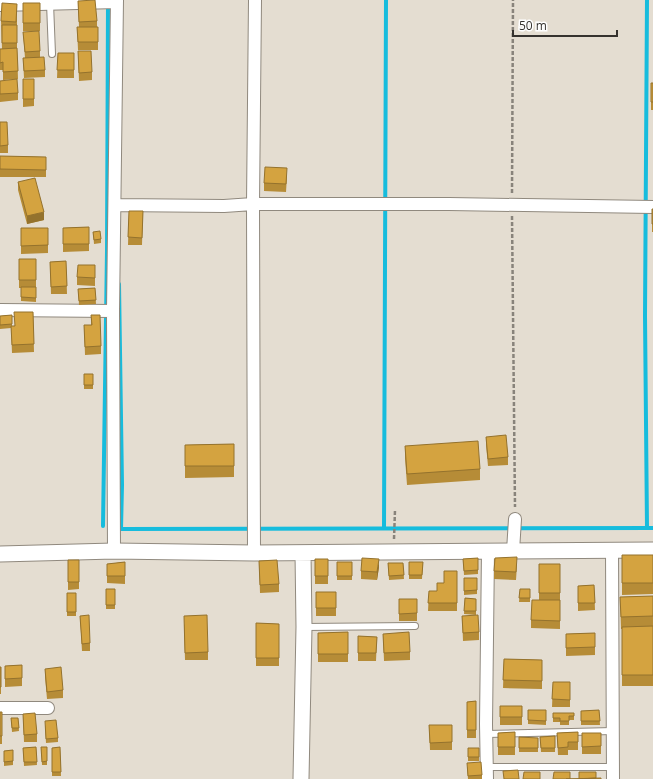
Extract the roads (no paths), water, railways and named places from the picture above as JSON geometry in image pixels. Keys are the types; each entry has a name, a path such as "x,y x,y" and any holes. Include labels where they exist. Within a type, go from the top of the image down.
{"street":[{"path":"254,553 253,204 255,0"},
{"path":"0,5 117,1 113,311 114,551"},
{"path":"115,205 224,206 253,204 653,207"},
{"path":"0,310 113,311"},
{"path":"513,551 515,519"},
{"path":"612,550 613,773"},
{"path":"0,554 114,551 303,553 653,550"},
{"path":"487,773 488,551"},
{"path":"301,779 304,627 303,553"},
{"path":"0,708 48,708"}],"lane":[{"path":"50,4 52,54"},
{"path":"304,627 415,626"},
{"path":"486,734 612,731"},
{"path":"487,773 613,773"}],"waterway":[{"path":"384,528 386,0"},
{"path":"647,0 645,316 647,528"},
{"path":"103,526 107,251 108,4"},
{"path":"119,284 122,485 121,529 653,528"}]}
